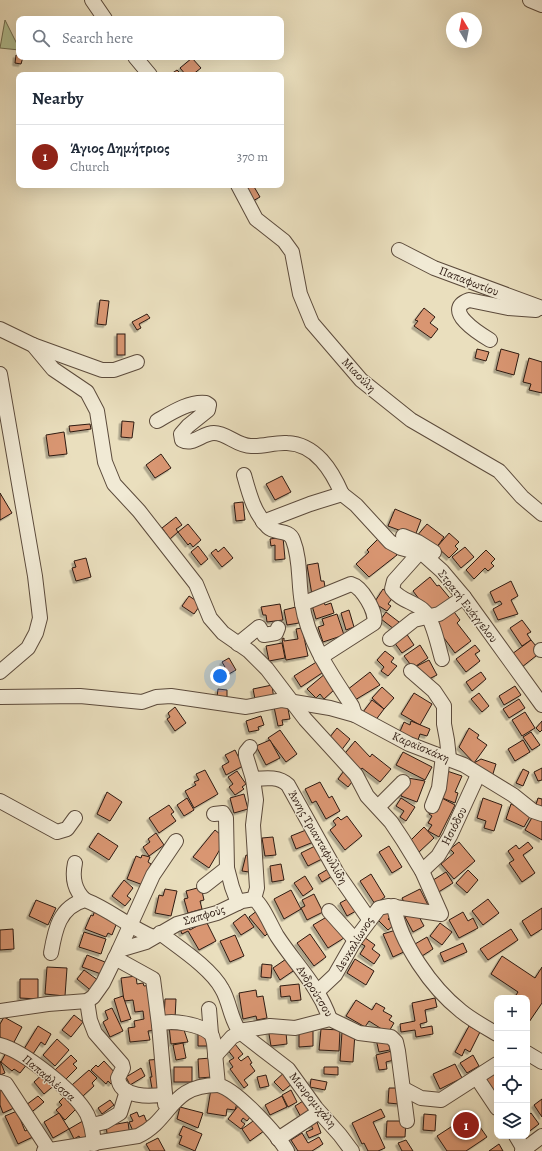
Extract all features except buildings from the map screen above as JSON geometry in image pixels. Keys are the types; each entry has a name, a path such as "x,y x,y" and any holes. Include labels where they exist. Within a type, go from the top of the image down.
{"street":[{"path":"92,0 103,16"},
{"path":"530,0 542,4"},
{"path":"138,60 148,72"},
{"name":"Μιαούλη","path":"240,188 256,219 280,237 290,248 293,256 300,294 312,323 361,380 410,420 499,471 526,500 542,514"},
{"name":"Παπαφωτίου","path":"399,250 434,268 542,308"},
{"path":"490,340 467,324 460,315 460,310 465,302 474,301 518,310 542,308"},
{"path":"0,329 33,345 102,370 114,370 138,362"},
{"path":"33,345 53,369 78,384 91,397 100,423 105,462 114,484 139,511 196,584 210,618 223,633 267,669 326,744 356,775 367,796 391,822 422,871 442,914 394,906 398,924 404,938 435,983 460,1010 494,1032"},
{"path":"0,374 36,582 40,618 36,633 28,648 0,672"},
{"path":"157,422 180,409 193,404 206,403 209,405 208,410 181,434 182,440 190,442 207,434 214,433 223,435 251,447 287,442 301,446 315,454 328,467 342,494 310,504 263,522"},
{"path":"244,475 257,512 263,522 272,530 288,534 293,540 302,604 308,632 321,657 352,706 355,715"},
{"name":"Στρατή Ευάγγελου","path":"342,494 356,505 390,542 401,548 419,553 433,562 461,594 542,706"},
{"path":"390,639 408,624 421,617 443,612 461,594 461,580 444,560 424,546 403,536"},
{"path":"419,553 394,581 392,589 398,595 423,610 429,616 442,660"},
{"path":"302,604 351,584 356,585 374,614 374,623 321,657"},
{"path":"238,644 257,621 264,635 276,634 278,628"},
{"path":"410,671 434,691 444,706 444,724 448,740 446,757 439,788 432,806"},
{"name":"Καραϊσκάκη","path":"0,697 80,696 142,702 156,697 171,696 246,707 274,700 291,701 330,708 355,715 410,744 446,757 513,795 533,811 542,814"},
{"path":"238,903 254,899 258,888 253,825 256,800 253,779 246,756 246,752 250,747"},
{"name":"Ησιόδου","path":"422,871 438,856 450,836 478,775"},
{"name":"Άννης Τριανταφυλλίδη","path":"253,779 274,778 282,780 288,785 337,873 368,919"},
{"path":"378,807 403,782"},
{"path":"0,801 57,832 67,829 75,818"},
{"name":"Σαπφούς","path":"117,954 142,944 177,924 221,912 238,903 227,868 226,818 223,812 214,814"},
{"path":"0,1011 48,1004 87,1001 98,991 117,954 153,875 176,842"},
{"path":"51,953 54,933 60,919 71,907 85,900 78,892 74,883 75,863"},
{"path":"204,886 227,868"},
{"name":"Ανδρούτσου","path":"254,899 258,902 277,937 318,991 330,1019 363,1034 388,1036 396,1042 404,1089 407,1121"},
{"name":"Μαυρομιχάλη","path":"85,900 104,909 129,926 156,935 186,953 217,981 223,989 235,1024 240,1032 288,1069 319,1112 352,1151"},
{"name":"Δευκαλίωνος","path":"318,991 335,975 368,919 380,907 394,906"},
{"path":"329,911 355,940"},
{"path":"117,954 154,979 166,1104 162,1115"},
{"path":"87,1001 90,1020 96,1033 121,1062 123,1068 118,1080 120,1086 127,1091 147,1096 165,1094"},
{"path":"210,1010 211,1034 213,1037 218,1085"},
{"path":"215,1056 232,1037 240,1032 270,1026 295,1028 330,1019"},
{"path":"159,1025 171,1022 183,1023 211,1034"},
{"name":"Παπαφλέσσα","path":"0,1045 24,1056 58,1083 84,1109 100,1146"},
{"path":"530,1055 542,1062"},
{"path":"404,1089 421,1098 442,1100 494,1066"},
{"path":"477,1078 494,1104"},
{"path":"0,1082 6,1084 47,1150 100,1146 138,1136 151,1129 162,1115 186,1092 206,1086 218,1085 228,1089 239,1097 278,1139 287,1151"},
{"path":"92,1125 105,1122 120,1113 127,1091"},
{"path":"278,1139 319,1112"},
{"path":"518,1139 524,1151 542,1136"}],"green space":[{"path":"5,20 16,42 16,50 0,48"}],"place":[{"name":"Άγιος Δημήτριος","path":"466,1125"}]}
